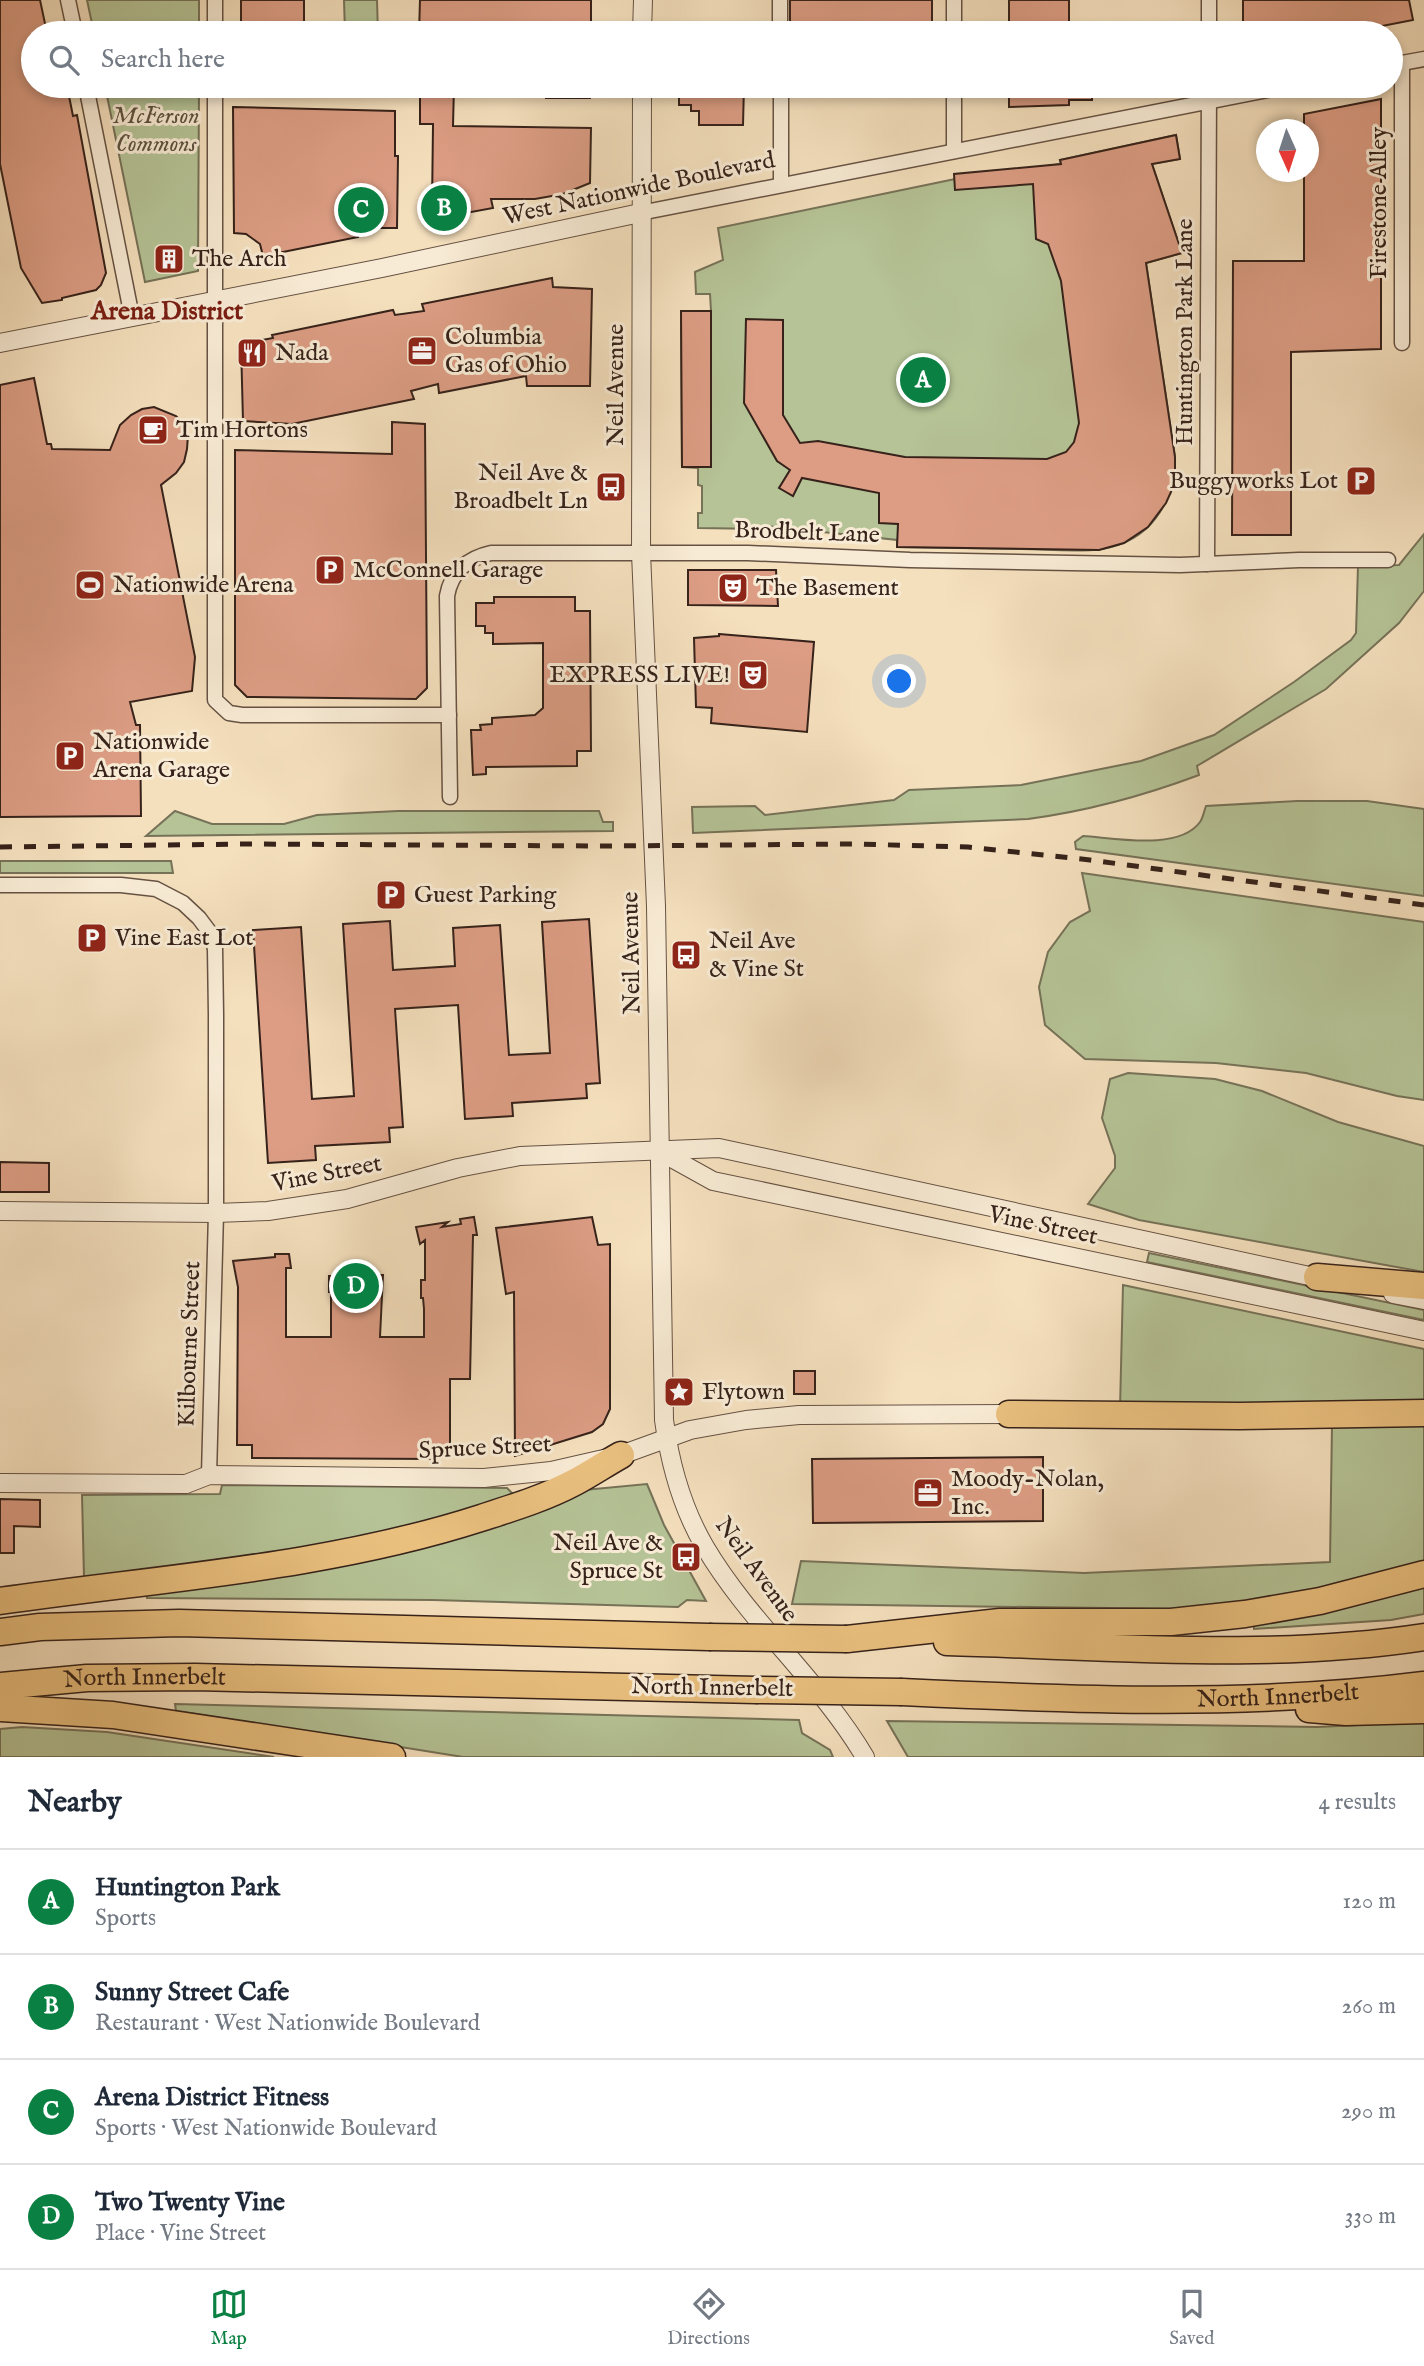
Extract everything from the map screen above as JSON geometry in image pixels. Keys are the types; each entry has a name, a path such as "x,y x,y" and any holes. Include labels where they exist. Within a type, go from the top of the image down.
{"highway":[{"path":"1317,1277 1424,1286"},
{"path":"1009,1414 1239,1416 1424,1413"},
{"path":"0,1601 252,1567 376,1546 441,1531 515,1507 573,1483 621,1455"},
{"path":"848,1639 1000,1622 1171,1622 1245,1614 1320,1601 1424,1574"},
{"name":"North Innerbelt","path":"0,1632 40,1627 179,1623 1223,1650 1303,1648 1424,1637"},
{"name":"North Innerbelt","path":"0,1686 87,1678 195,1677 1213,1701 1317,1697 1424,1685"},
{"path":"1213,1701 1346,1712 1424,1710"},
{"path":"0,1708 113,1715 391,1757"}],"street":[{"path":"68,0 72,21"},
{"path":"215,0 215,21"},
{"path":"642,21 643,0"},
{"path":"780,0 780,21"},
{"path":"954,0 954,21"},
{"path":"1209,0 1209,21"},
{"path":"1403,63 1424,59"},
{"path":"88,98 132,317"},
{"path":"215,98 215,700 229,713 242,715 449,715"},
{"name":"Neil Avenue","path":"642,98 641,553 656,906 663,1397 667,1440 676,1480 706,1548 740,1596 837,1715 865,1757"},
{"path":"781,98 781,185"},
{"path":"954,98 954,151"},
{"name":"Huntington Park Lane","path":"1207,564 1209,98"},
{"name":"West Nationwide Boulevard","path":"0,343 382,268 640,213 1229,98"},
{"name":"Firestone Alley","path":"1397,98 1402,344"},
{"name":"Brodbelt Lane","path":"450,797 447,596 450,584 462,566 480,555 748,553 924,560 1207,564 1388,560"},
{"name":"Kilbourne Street","path":"0,885 121,886 156,889 183,903 211,934 215,949 216,988 216,1213 209,1475"},
{"name":"Vine Street","path":"0,1211 268,1211 347,1199 458,1168 520,1156 719,1148 1424,1300"},
{"name":"Vine Street","path":"659,1151 713,1181 1424,1331"},
{"name":"Spruce Street","path":"0,1483 187,1484 209,1475 484,1478 551,1471 621,1455 690,1430 746,1420 800,1415 1009,1414"}],"green space":[{"name":"McFerson Commons","path":"87,0 199,0 199,21 91,21"},
{"path":"344,0 377,0 378,21 345,21"},
{"name":"McFerson Commons","path":"107,98 199,98 198,271 145,282"},
{"path":"1176,135 1180,159 1152,164 1182,253 1146,263 1175,457 1174,474 1164,505 1146,529 1119,545 1072,551 897,547 897,540 767,526 766,529 698,528 698,513 702,513 702,486 698,485 698,468 682,467 681,311 711,311 710,294 696,294 695,272 723,260 718,228 955,179 1061,164 1060,160"},
{"path":"1424,534 1424,591 1399,623 1326,689 1197,766 1199,775 1115,802 1028,819 693,833 692,807 755,806 765,815 894,800 909,790 1021,785 1141,761 1214,735 1351,640 1356,633 1358,566 1399,565"},
{"path":"1297,801 1367,801 1424,809 1424,896 1076,849 1075,842 1083,836 1146,841 1177,837 1200,822 1206,806"},
{"path":"175,811 212,824 284,824 317,815 398,811 599,811 603,822 613,822 613,831 146,836"},
{"path":"0,861 171,861 173,873 0,873"},
{"path":"1082,873 1424,922 1424,1100 1397,1096 1306,1073 1216,1063 1085,1059 1045,1025 1039,987 1048,952 1070,922 1090,911"},
{"path":"1128,1073 1215,1079 1262,1091 1338,1122 1424,1146 1424,1272 1139,1220 1088,1204 1115,1168 1115,1156 1102,1118 1110,1079"},
{"path":"1149,1253 1424,1310 1424,1320 1147,1262"},
{"path":"1123,1285 1424,1349 1424,1402 1120,1409"},
{"path":"1332,1424 1424,1424 1424,1561 1316,1591 1183,1609 792,1604 801,1561 1084,1573 1330,1562"},
{"path":"647,1484 664,1525 706,1601 687,1600 678,1607 433,1600 147,1598 146,1592 584,1490"},
{"path":"222,1485 507,1488 514,1495 448,1516 358,1538 268,1554 84,1577 82,1495 220,1494"},
{"path":"1424,1584 1424,1614 1391,1620 1254,1629 1254,1621"},
{"path":"175,1704 799,1720 802,1733 830,1750 833,1757 463,1757 176,1711"},
{"path":"887,1721 1317,1727 1424,1722 1424,1757 908,1757"},
{"path":"22,1727 107,1732 274,1757 0,1757 0,1729"}],"building":[{"path":"0,0 40,0 44,21 21,21 21,98 69,98 73,116 77,115 106,273 96,290 42,303 21,268 0,164"},
{"path":"241,0 304,0 304,21 241,21"},
{"path":"420,0 591,0 591,21 419,21"},
{"path":"790,0 932,0 932,21 790,21"},
{"path":"1009,0 1069,0 1069,21 1009,21"},
{"path":"1243,0 1409,0 1413,20 1403,22 1243,21"},
{"path":"420,98 454,98 453,126 591,128 590,183 563,194 535,199 491,199 493,208 439,218 432,208 433,124 420,124"},
{"path":"679,98 744,98 743,125 699,125 699,111 691,111 691,105 679,105"},
{"path":"1009,98 1092,98 1069,100 1069,105 1009,107"},
{"path":"1381,99 1381,349 1291,352 1291,535 1232,535 1233,261 1304,261 1304,182 1319,182 1319,119 1304,119 1304,114"},
{"path":"233,107 395,111 395,156 398,156 397,228 356,228 358,237 263,256 260,244 246,234 234,233"},
{"path":"1176,135 1180,159 1152,164 1182,253 1146,263 1175,471 1166,503 1148,527 1124,543 1099,550 897,547 898,524 879,523 879,493 802,478 793,496 779,488 790,470 777,461 744,403 746,319 783,320 783,415 800,443 818,441 905,457 1047,459 1066,452 1074,442 1079,423 1061,281 1048,244 1036,239 1033,184 955,190 954,174 1061,164 1060,160"},
{"path":"552,278 553,287 592,289 590,386 527,386 526,376 439,393 438,384 411,391 414,399 292,424 243,421 241,344 393,310 395,315 424,311 422,304"},
{"path":"681,311 711,311 711,467 682,467"},
{"name":"Nationwide Arena","path":"34,378 47,444 51,444 52,449 110,450 120,425 142,409 154,407 176,416 184,424 188,435 184,462 176,473 161,485 195,657 192,691 130,702 136,725 140,725 141,816 0,817 0,385"},
{"name":"McConnell Garage","path":"392,422 425,424 427,688 416,699 247,697 235,685 235,450 392,454"},
{"name":"The Basement","path":"688,570 776,570 778,606 688,605"},
{"path":"494,597 575,597 575,611 590,611 591,751 577,751 577,766 486,767 486,774 473,775 471,730 481,730 480,725 492,724 492,718 535,715 543,708 543,643 493,644 493,633 485,633 485,626 476,626 476,603 494,603"},
{"name":"EXPRESS LIVE!","path":"719,634 814,642 807,732 711,723 712,708 696,707 694,638"},
{"path":"589,919 600,1083 586,1084 587,1098 512,1103 513,1116 465,1119 458,1005 395,1009 403,1127 389,1128 390,1142 315,1146 316,1160 268,1163 253,930 301,927 312,1099 354,1096 343,924 390,921 393,970 455,966 453,928 500,925 509,1055 550,1053 542,922"},
{"path":"0,1162 49,1163 49,1192 0,1192"},
{"path":"474,1217 477,1235 473,1235 470,1379 450,1379 450,1446 435,1446 435,1459 252,1458 252,1445 237,1445 238,1287 233,1261 289,1254 291,1268 286,1268 286,1337 331,1337 329,1276 368,1279 368,1275 383,1275 380,1337 424,1337 421,1280 425,1280 425,1240 420,1244 416,1227 448,1222 442,1227 461,1224 460,1219"},
{"path":"592,1217 598,1245 610,1244 610,1409 603,1424 592,1432 515,1456 514,1292 506,1294 496,1228"},
{"path":"794,1371 815,1371 815,1394 794,1394"},
{"path":"1043,1457 1043,1521 813,1523 812,1459"},
{"path":"0,1499 40,1500 40,1527 14,1526 14,1553 0,1553"}],"railway":[{"path":"0,847 248,844 855,844 968,847 1090,860 1424,905"}],"place":[{"name":"Sunny Street Cafe","path":"444,208"},
{"name":"Arena District Fitness","path":"361,210"},
{"name":"The Arch","path":"169,259"},
{"name":"Columbia Gas of Ohio","path":"422,351"},
{"name":"Nada","path":"252,353"},
{"name":"Huntington Park","path":"923,380"},
{"name":"Tim Hortons","path":"153,430"},
{"name":"Buggyworks Lot","path":"1361,481"},
{"name":"Neil Ave & Broadbelt Ln","path":"611,487"},
{"name":"McConnell Garage","path":"330,570"},
{"name":"Nationwide Arena","path":"90,585"},
{"name":"The Basement","path":"733,588"},
{"name":"EXPRESS LIVE!","path":"753,675"},
{"name":"Nationwide Arena Garage","path":"70,756"},
{"name":"Guest Parking","path":"391,895"},
{"name":"Vine East Lot","path":"92,938"},
{"name":"Neil Ave & Vine St","path":"686,955"},
{"name":"Two Twenty Vine","path":"356,1286"},
{"name":"Flytown","path":"679,1392"},
{"name":"Moody-Nolan, Inc.","path":"928,1493"},
{"name":"Neil Ave & Spruce St","path":"686,1557"}],"district":[{"name":"Arena District","path":"167,311"}]}
